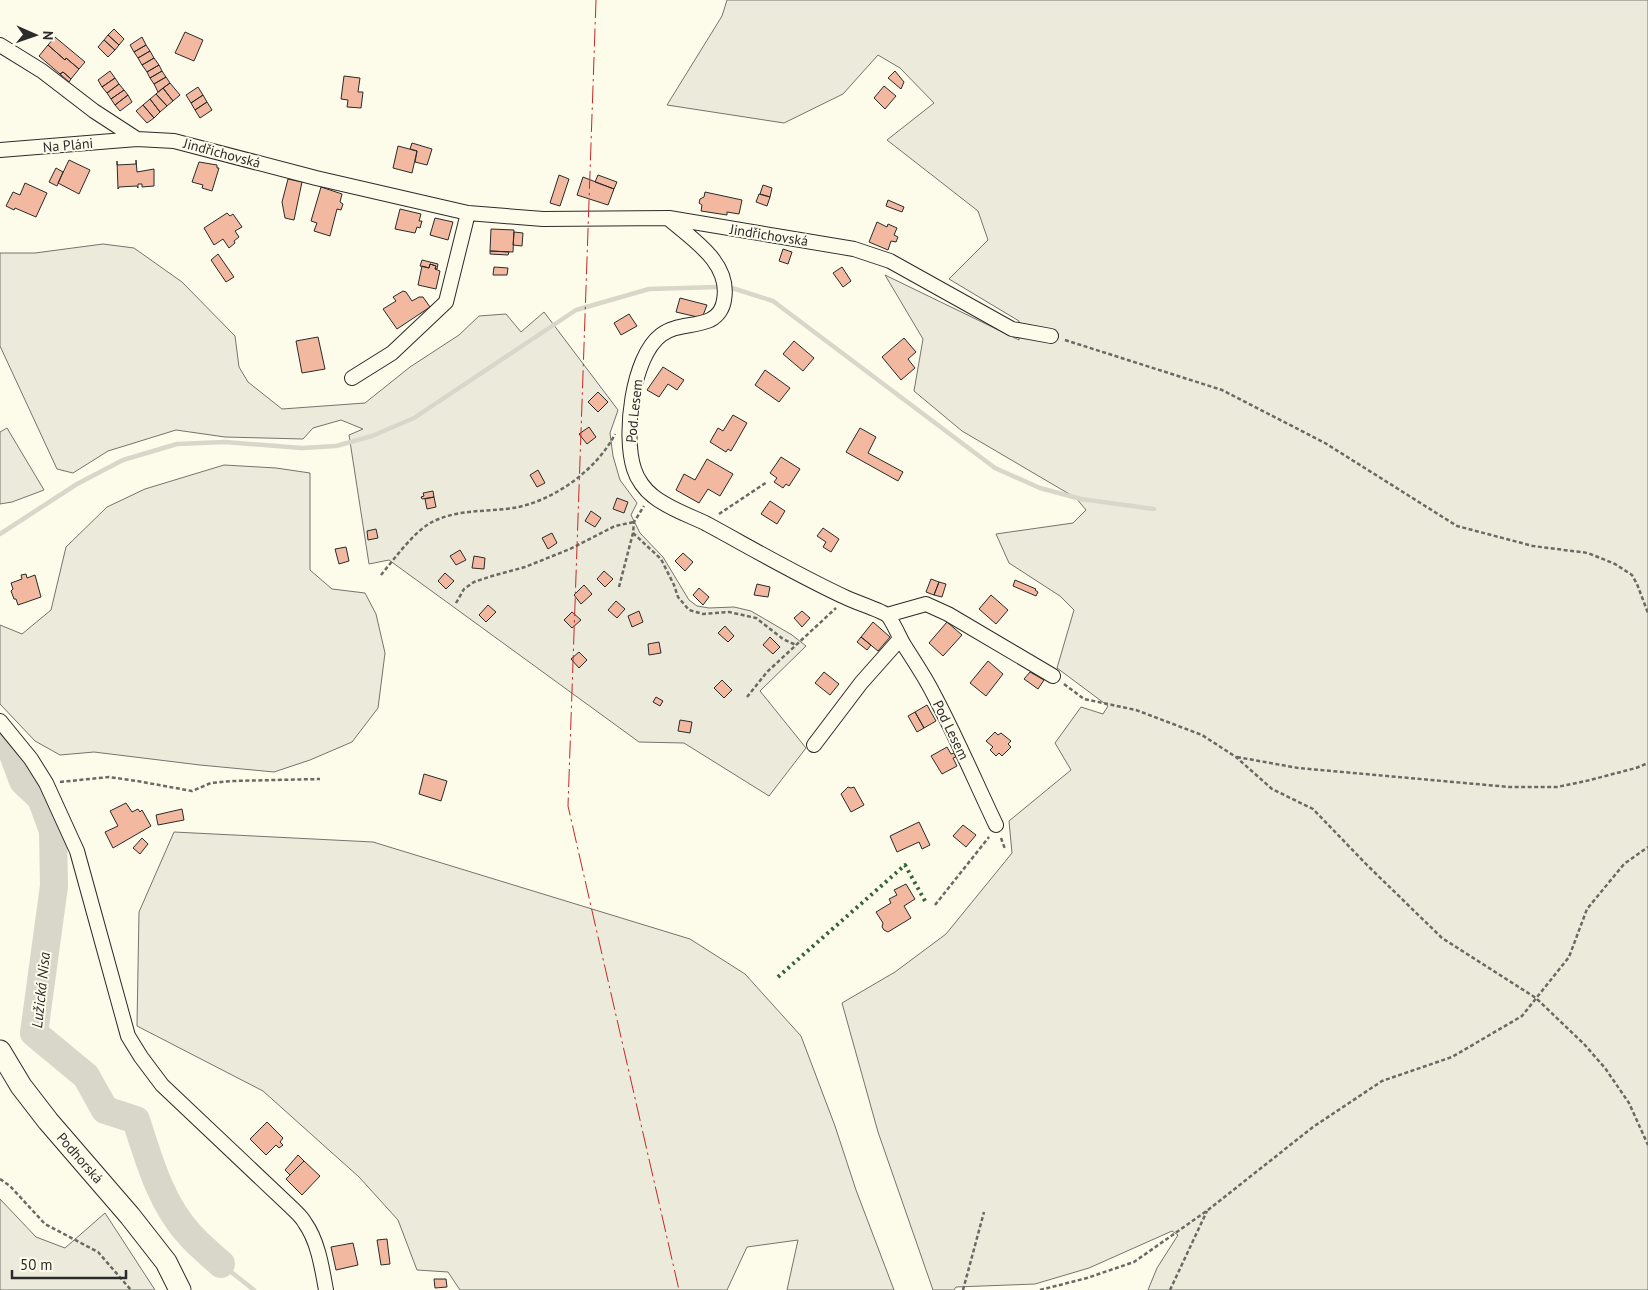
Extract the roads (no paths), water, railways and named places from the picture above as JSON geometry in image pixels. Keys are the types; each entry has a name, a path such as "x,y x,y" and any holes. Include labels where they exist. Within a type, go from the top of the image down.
{"main road":[{"name":"Podhorská","path":"0,1050 21,1086 48,1121 130,1216 166,1262 180,1290"}],"street":[{"name":"Jindřichovská","path":"0,45 42,71 94,111 137,139 174,141 316,178 468,213 543,219 668,218 854,249 890,261 1012,329 1051,336"},
{"name":"Na Pláni","path":"0,150 137,139"},
{"path":"352,378 392,353 446,302 468,213"},
{"name":"Pod Lesem","path":"668,218 717,264 724,280 724,303 720,311 713,318 670,330 660,336 649,348 637,374 632,403 629,437 634,470 651,495 661,502 705,523 760,555 887,616 933,692 996,825"},
{"path":"887,616 926,604 948,614 1053,676"},
{"path":"814,745 861,683 900,639"},
{"path":"0,721 31,759 46,783 77,851 128,1036 162,1085 305,1222 314,1242 326,1290"}],"waterway":[{"path":"0,534 77,484 123,460 177,444 225,442 302,448 336,446 372,436 414,418 576,310 649,289 718,287"},
{"path":"732,288 773,301 995,468 1040,488 1081,499 1154,509"},
{"name":"Lužická Nisa","path":"0,733 10,746 23,781 41,798 53,831 54,886 34,1033 86,1076 105,1110 136,1120 157,1181 171,1210 190,1235 221,1264"},
{"name":"Lužická Nisa","path":"221,1264 254,1290"}]}
